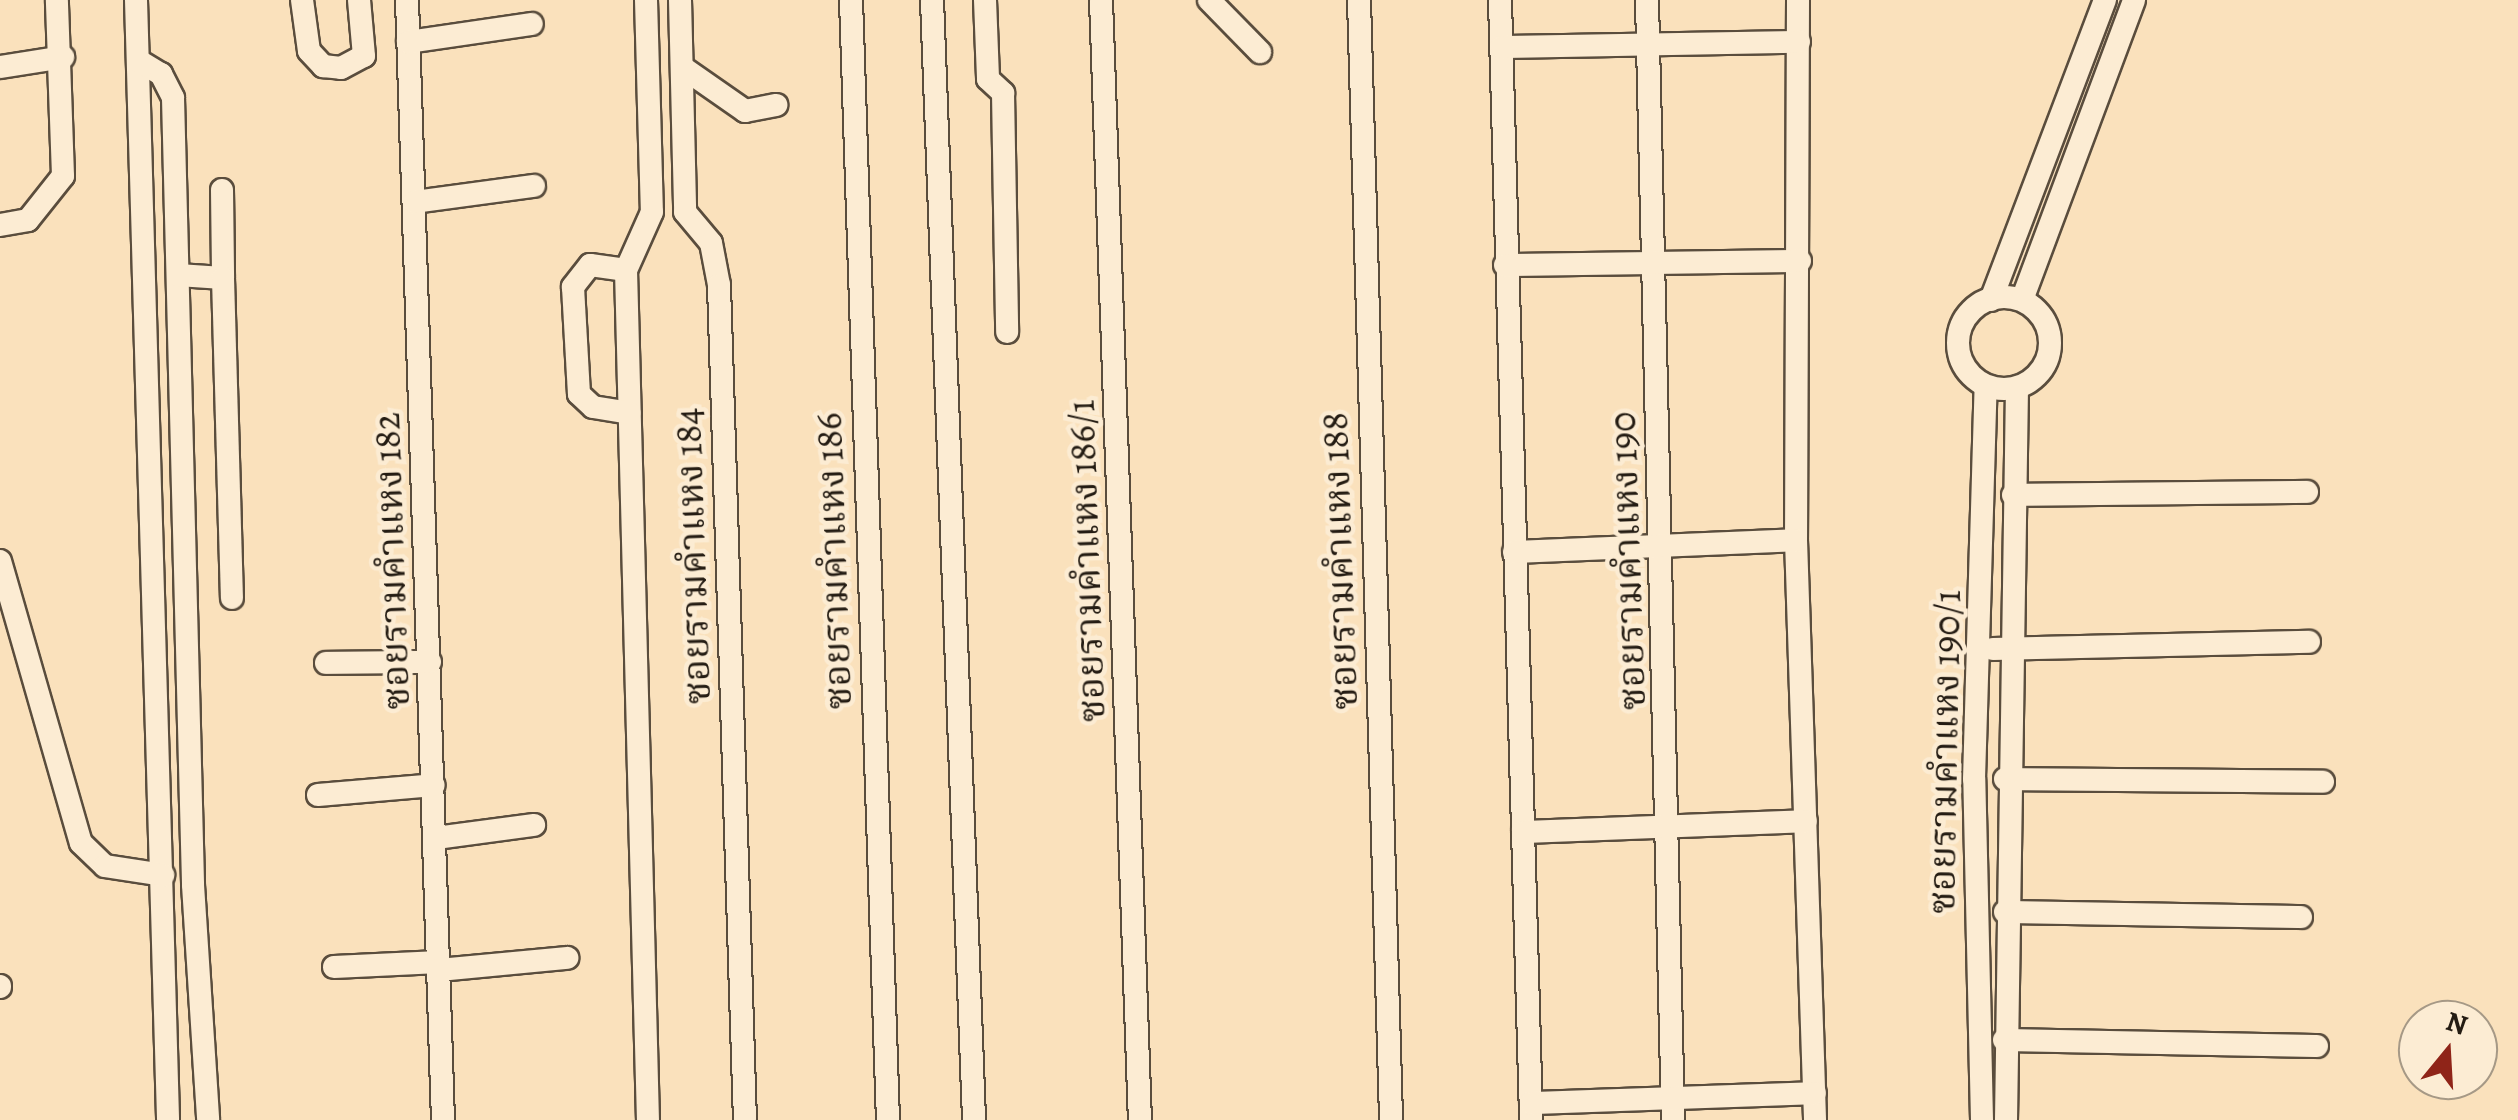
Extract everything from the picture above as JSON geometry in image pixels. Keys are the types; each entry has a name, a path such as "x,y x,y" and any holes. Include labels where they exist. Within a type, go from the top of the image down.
{"street":[{"path":"0,225 28,220 63,176 63,58 56,0"},
{"path":"136,0 168,1120"},
{"path":"302,0 309,51 323,66 341,68 364,56 359,0"},
{"name":"ซอยรามคำแหง 182","path":"406,0 443,1120"},
{"name":"ซอยรามคำแหง 184","path":"646,0 652,212 626,270 648,1120"},
{"path":"652,212 685,212 680,0"},
{"name":"ซอยรามคำแหง 186","path":"851,0 888,1120"},
{"path":"932,0 974,1120"},
{"path":"986,0 988,79 1003,93 1007,332"},
{"name":"ซอยรามคำแหง 186/1","path":"1101,0 1140,1120"},
{"path":"1209,0 1260,52"},
{"name":"ซอยรามคำแหง 188","path":"1359,0 1391,1120"},
{"path":"1500,0 1531,1112 1673,1110 1814,1093"},
{"name":"ซอยรามคำแหง 190","path":"1647,0 1652,260 1665,548 1673,1110"},
{"path":"1798,0 1796,540 1816,1120"},
{"path":"1991,300 2022,300 2044,323 2050,345 2044,367 2017,388 1986,386 1965,368 1958,341 1968,316 1991,300 2105,0"},
{"path":"2022,300 2134,0"},
{"path":"408,42 532,24"},
{"path":"1502,47 1799,42"},
{"path":"0,67 63,58"},
{"path":"648,58 682,62 745,111 776,106"},
{"path":"138,61 161,74 173,98 194,885 208,1120"},
{"path":"2064,110 2090,120"},
{"path":"415,202 534,186"},
{"path":"222,190 232,598"},
{"name":"ซอยรามคำแหง 184","path":"685,212 711,243 719,286 745,1120"},
{"path":"1505,265 1800,260"},
{"path":"626,270 590,265 573,287 579,394 593,407 630,413"},
{"path":"178,275 223,278"},
{"name":"ซอยรามคำแหง 190/1","path":"1982,1120 1974,779 1982,649 1986,386"},
{"name":"ซอยรามคำแหง 190/1","path":"2006,1120 2004,912 2017,388"},
{"path":"2013,495 2307,492"},
{"path":"1514,552 1796,540"},
{"path":"0,562 81,843 105,866 163,874"},
{"path":"1982,649 2309,642"},
{"path":"326,664 430,662"},
{"path":"2006,779 2323,782"},
{"path":"318,795 434,784"},
{"path":"1523,832 1806,821"},
{"path":"436,838 534,825"},
{"path":"2004,912 2301,917"},
{"path":"334,967 439,966 567,958"},
{"path":"2004,1040 2317,1046"}]}
